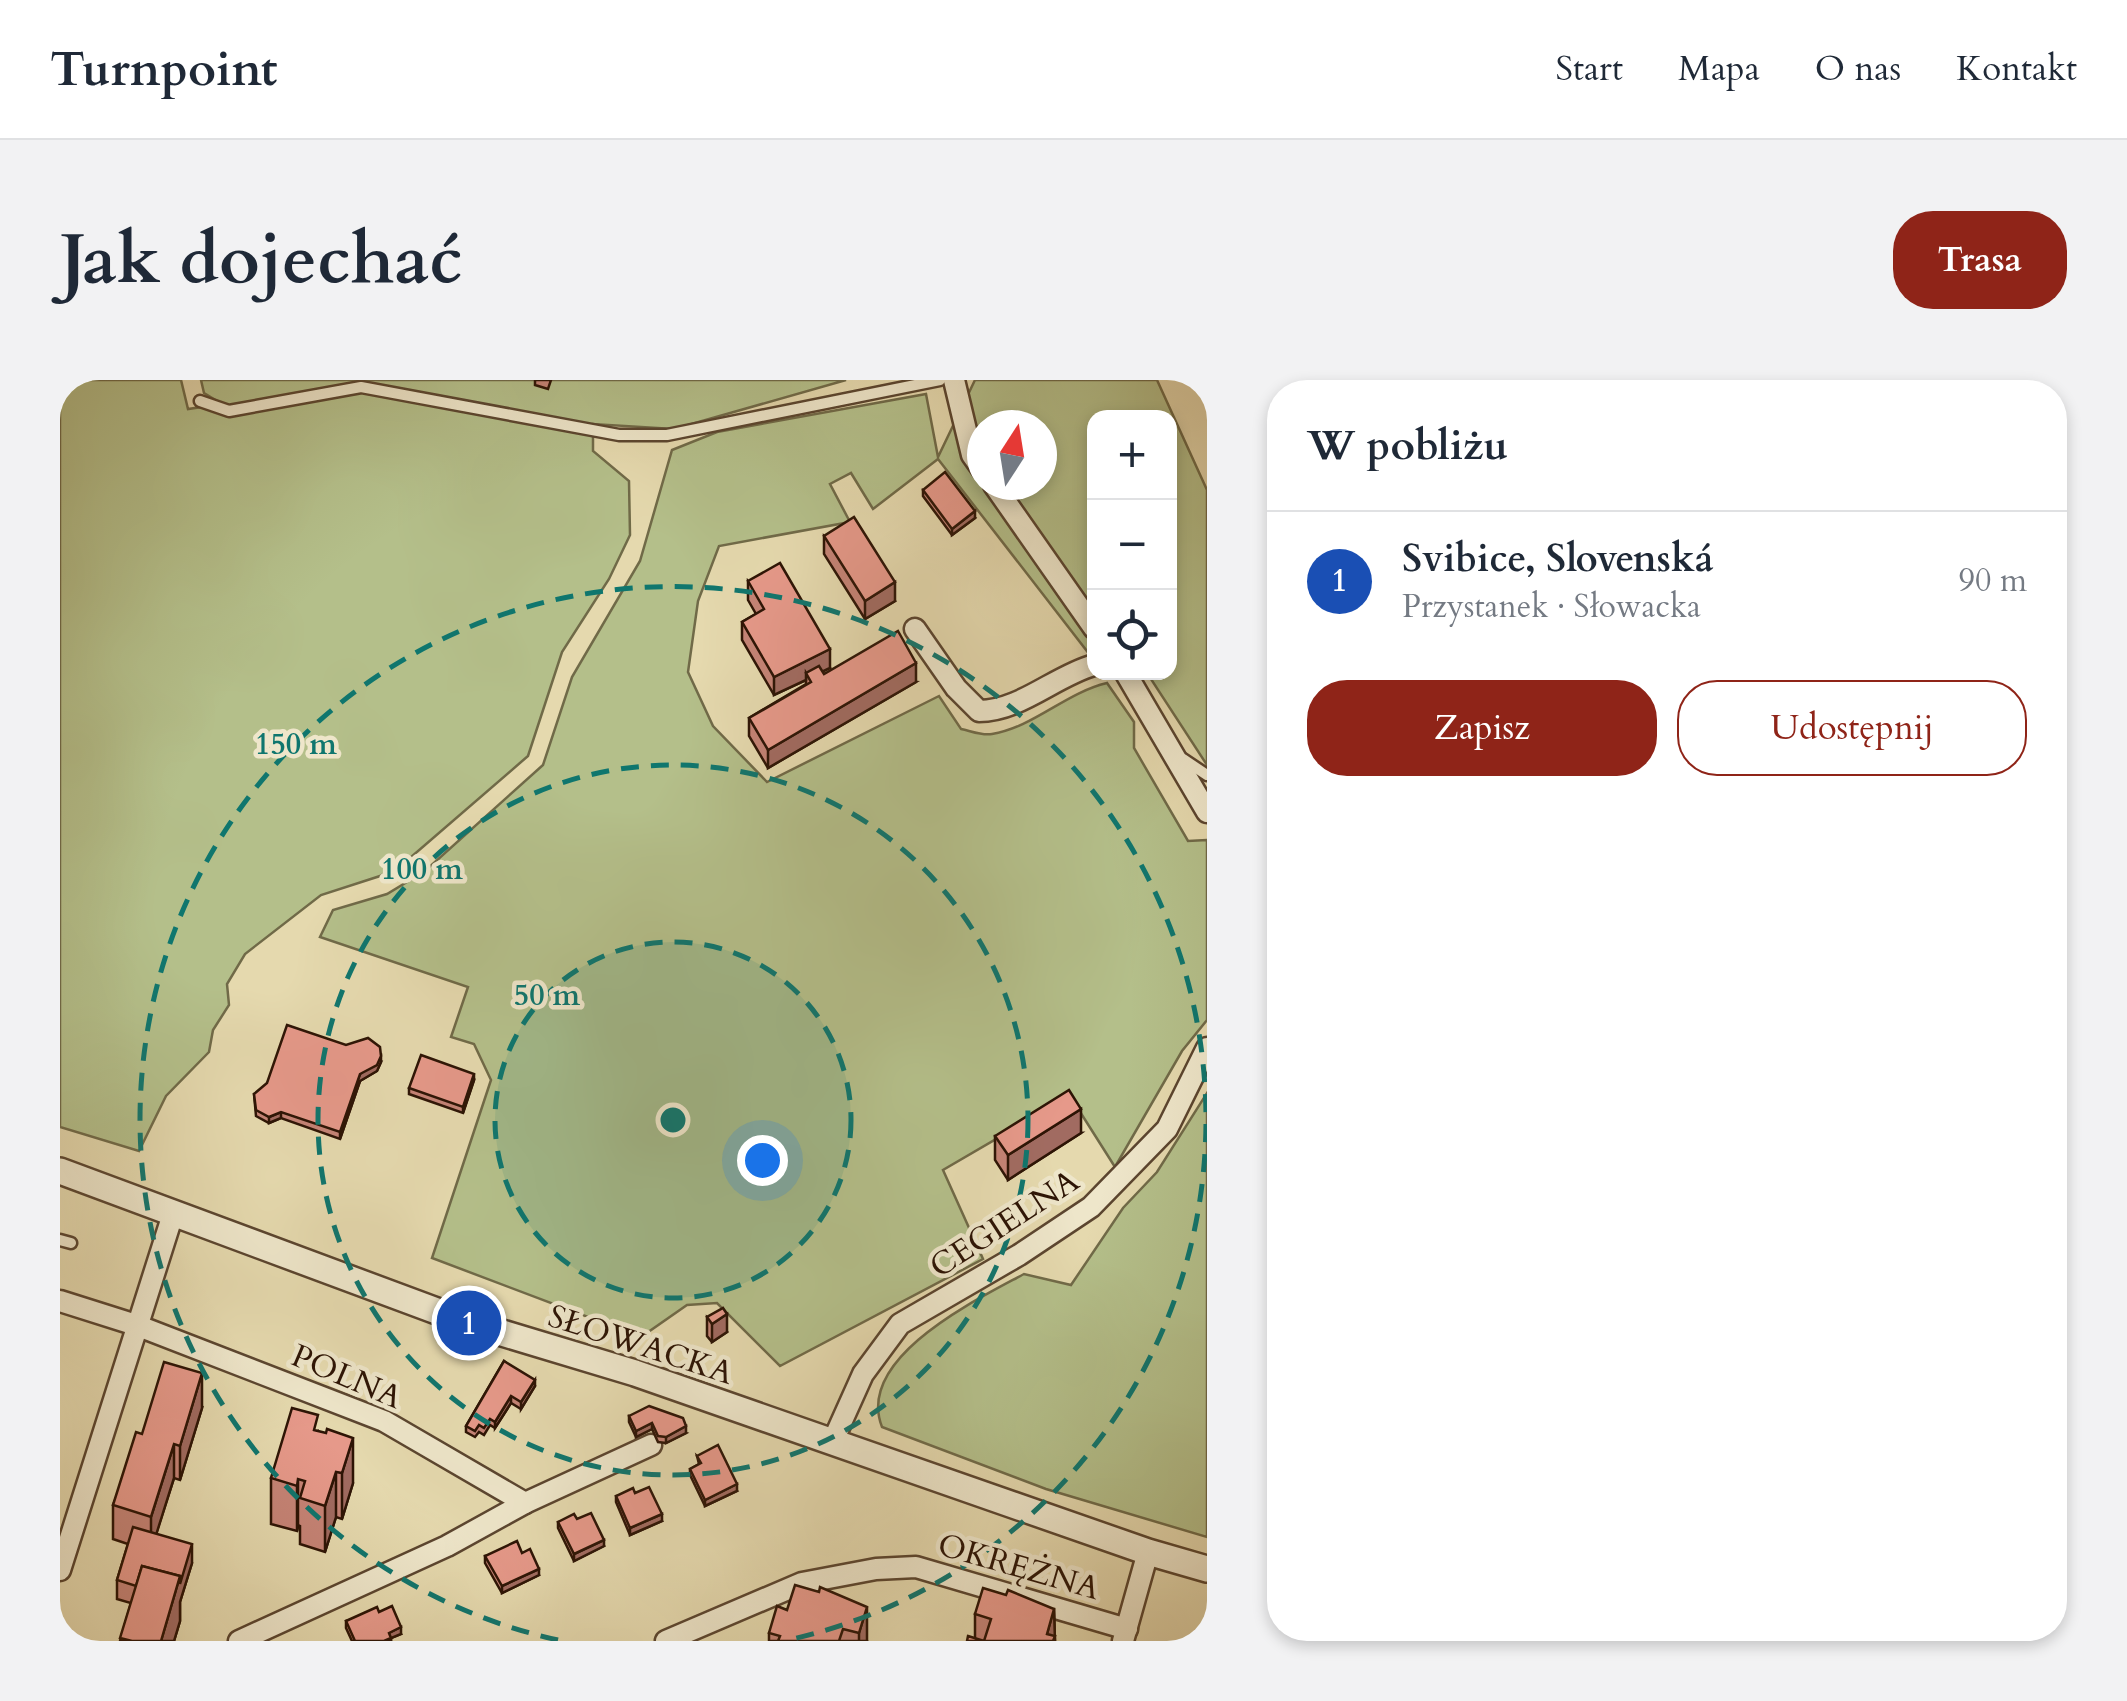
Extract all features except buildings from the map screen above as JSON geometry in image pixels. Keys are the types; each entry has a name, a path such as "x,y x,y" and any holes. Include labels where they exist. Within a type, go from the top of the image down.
{"street":[{"path":"954,380 967,426"},
{"path":"1004,500 1087,618"},
{"path":"915,629 956,688 979,710 998,711 1087,667"},
{"path":"1130,680 1207,812"},
{"name":"CEGIELNA","path":"832,1442 863,1374 900,1324 1019,1255 1091,1207 1168,1130 1207,1048"},
{"name":"SŁOWACKA","path":"60,1171 469,1322 635,1373 1148,1552 1207,1568"},
{"path":"60,1570 173,1214"},
{"name":"POLNA","path":"60,1301 136,1324 384,1421 525,1503"},
{"path":"239,1641 448,1546 525,1503 650,1445"},
{"name":"OKRĘŻNA","path":"666,1641 802,1583 876,1568 916,1567 1125,1635 1148,1552"}],"lane":[{"path":"200,401 229,411 361,388 618,435 667,436 940,380"},
{"path":"1198,380 1207,386"},
{"path":"1176,755 1207,775"}],"green space":[{"path":"60,380 181,380 188,409 222,404 204,393 201,380 846,380 674,429 593,424 593,451 629,481 630,535 609,579 562,652 528,756 410,858 380,876 321,895 245,954 227,984 229,1005 213,1030 209,1052 166,1096 139,1151 60,1127"},
{"path":"975,380 1157,380 1171,410 1087,410 1087,651 970,500 1057,500 1057,410 967,410 967,496 938,459 873,509 851,473 830,484 850,522 719,546 698,601 688,672 713,726 767,782 939,696 961,729 988,734 1022,724 1077,694 1107,683 1134,722 1134,748 1188,841 1207,840 1207,1020 1182,1051 1115,1167 1070,1096 943,1170 983,1259 780,1366 717,1303 687,1305 641,1337 432,1258 491,1080 474,1044 451,1037 468,987 320,937 333,910 387,894 425,871 543,765 572,677 640,561 672,450 717,432 926,394 938,457"},
{"path":"1177,424 1207,490 1207,765 1152,680 1177,680"},
{"path":"1207,1093 1207,1537 1046,1489 882,1427 878,1402 886,1378 902,1355 925,1334 1024,1274 1071,1285 1123,1208 1157,1172"}],"place":[{"name":"Svibice, Slovenská","path":"469,1323"}]}
